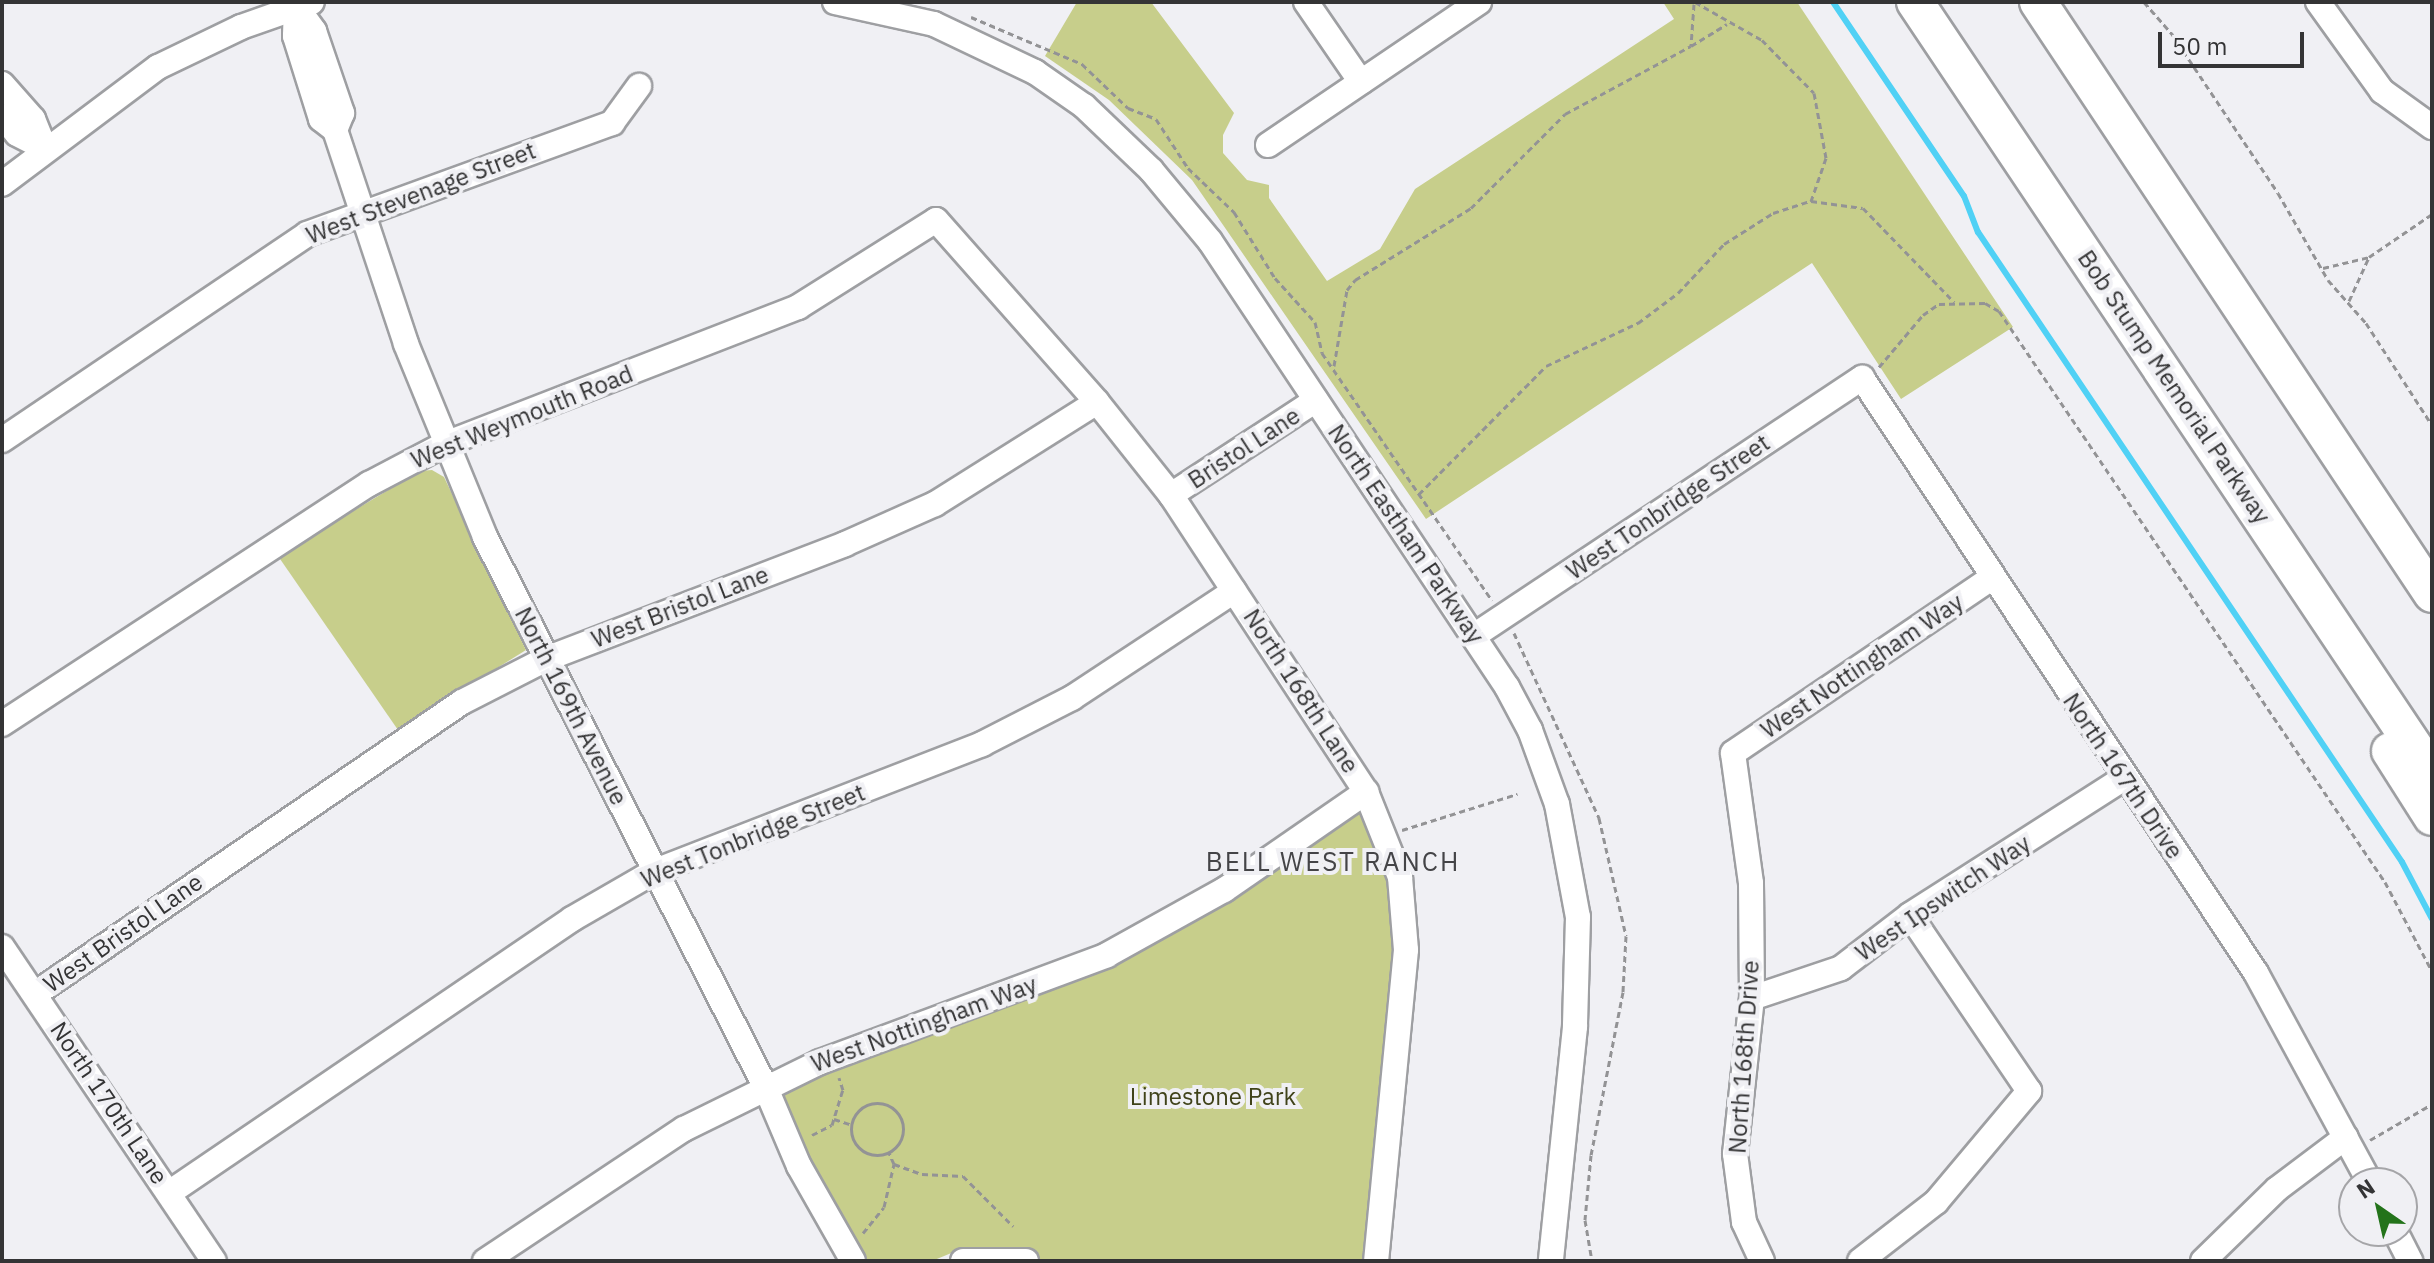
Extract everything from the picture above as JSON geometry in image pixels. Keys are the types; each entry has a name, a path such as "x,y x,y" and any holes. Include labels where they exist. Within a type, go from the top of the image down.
{"highway":[{"name":"Bob Stump Memorial Parkway","path":"1915,2 2432,773"},
{"path":"2038,2 2432,594"},
{"path":"2176,390 2234,514 2432,817"}],"street":[{"name":"North Eastham Parkway","path":"835,2 938,13 1035,72 1124,143 1210,241 1475,635 1541,757 1574,878 1576,1014 1551,1261"},
{"path":"1306,2 1361,82"},
{"path":"1268,145 1479,2"},
{"path":"2318,2 2382,91 2432,127"},
{"path":"2,184 45,148 158,67 304,4"},
{"name":"North 169th Avenue","path":"304,4 342,113 335,130 361,213 445,444 546,659 765,1086 799,1166 853,1261"},
{"path":"2,84 33,119 45,148"},
{"name":"West Stevenage Street","path":"2,440 282,249 361,213 612,123 639,86"},
{"path":"2,116 17,134 45,148"},
{"name":"West Weymouth Road","path":"2,724 271,545 445,444 798,307 936,220"},
{"name":"North 168th Lane","path":"936,220 1097,402 1171,495 1366,792 1400,877 1406,950 1376,1261"},
{"name":"North 167th Drive","path":"1862,378 1991,578 2256,973 2362,1167"},
{"name":"West Tonbridge Street","path":"1475,635 1862,378"},
{"name":"Bristol Lane","path":"1171,495 1316,400"},
{"name":"West Bristol Lane","path":"35,994 404,737 546,659 935,504 1097,402"},
{"name":"West Nottingham Way","path":"1733,753 1991,578"},
{"name":"West Tonbridge Street","path":"169,1193 572,919 655,871 982,744 1072,698 1234,591"},
{"name":"North 168th Drive","path":"1733,753 1751,883 1752,998 1735,1154 1744,1222 1762,1261"},
{"name":"West Ipswitch Way","path":"1752,998 1841,968 1910,915 2124,778"},
{"name":"West Nottingham Way","path":"485,1261 684,1129 765,1086 1107,955 1224,890 1366,792"},
{"path":"1860,1261 1936,1202 2029,1091 1910,915"},
{"name":"North 170th Lane","path":"2,947 214,1261"},
{"path":"2203,1261 2277,1189 2350,1143"},
{"path":"963,1261 1026,1261"}],"path":[{"path":"1691,46 1695,2 1727,24 1762,40 1814,93 1826,158 1811,201"},
{"path":"2144,2 2196,69 2323,268 2349,301 2432,425"},
{"path":"1333,369 1347,290 1355,280 1471,208 1565,114 1727,24"},
{"path":"1419,494 1546,366 1638,323 1678,293 1724,244 1773,213 1811,201 1863,208 1954,302"},
{"path":"2323,268 2369,257 2432,214"},
{"path":"2349,301 2369,257"},
{"path":"1862,378 1882,365 1923,315 1954,302 1991,305 2023,344 2385,882 2432,971"},
{"path":"1383,836 1517,794"},
{"path":"812,1135 834,1119 843,1090 838,1076"},
{"path":"2350,1143 2432,1104"},
{"path":"868,1105 893,1108 904,1132 889,1153 873,1155 859,1147 852,1125 868,1105"},
{"path":"834,1119 852,1125"},
{"path":"863,1233 884,1207 894,1164 889,1153"},
{"path":"894,1164 922,1174 963,1176 1013,1226"}],"green space":[{"path":"1077,2 1151,2 1234,113 1223,135 1223,153 1247,180 1269,185 1269,198 1327,281 1380,249 1415,189 1674,19 1663,2 1797,2 2013,327 1901,399 1812,263 1426,519 1192,180 1109,100 1045,56"},
{"path":"432,470 444,477 526,650 398,730 278,556 420,471"},
{"name":"Limestone Park","path":"1361,811 1388,880 1394,950 1364,1261 1045,1261 1029,1255 961,1249 932,1261 867,1261 810,1160 781,1092 1112,966 1230,901"}],"waterway":[{"path":"1833,2 1964,196 1978,232 2402,862 2432,919"}],"district":[{"name":"BELL WEST RANCH","path":"1333,862"}]}
